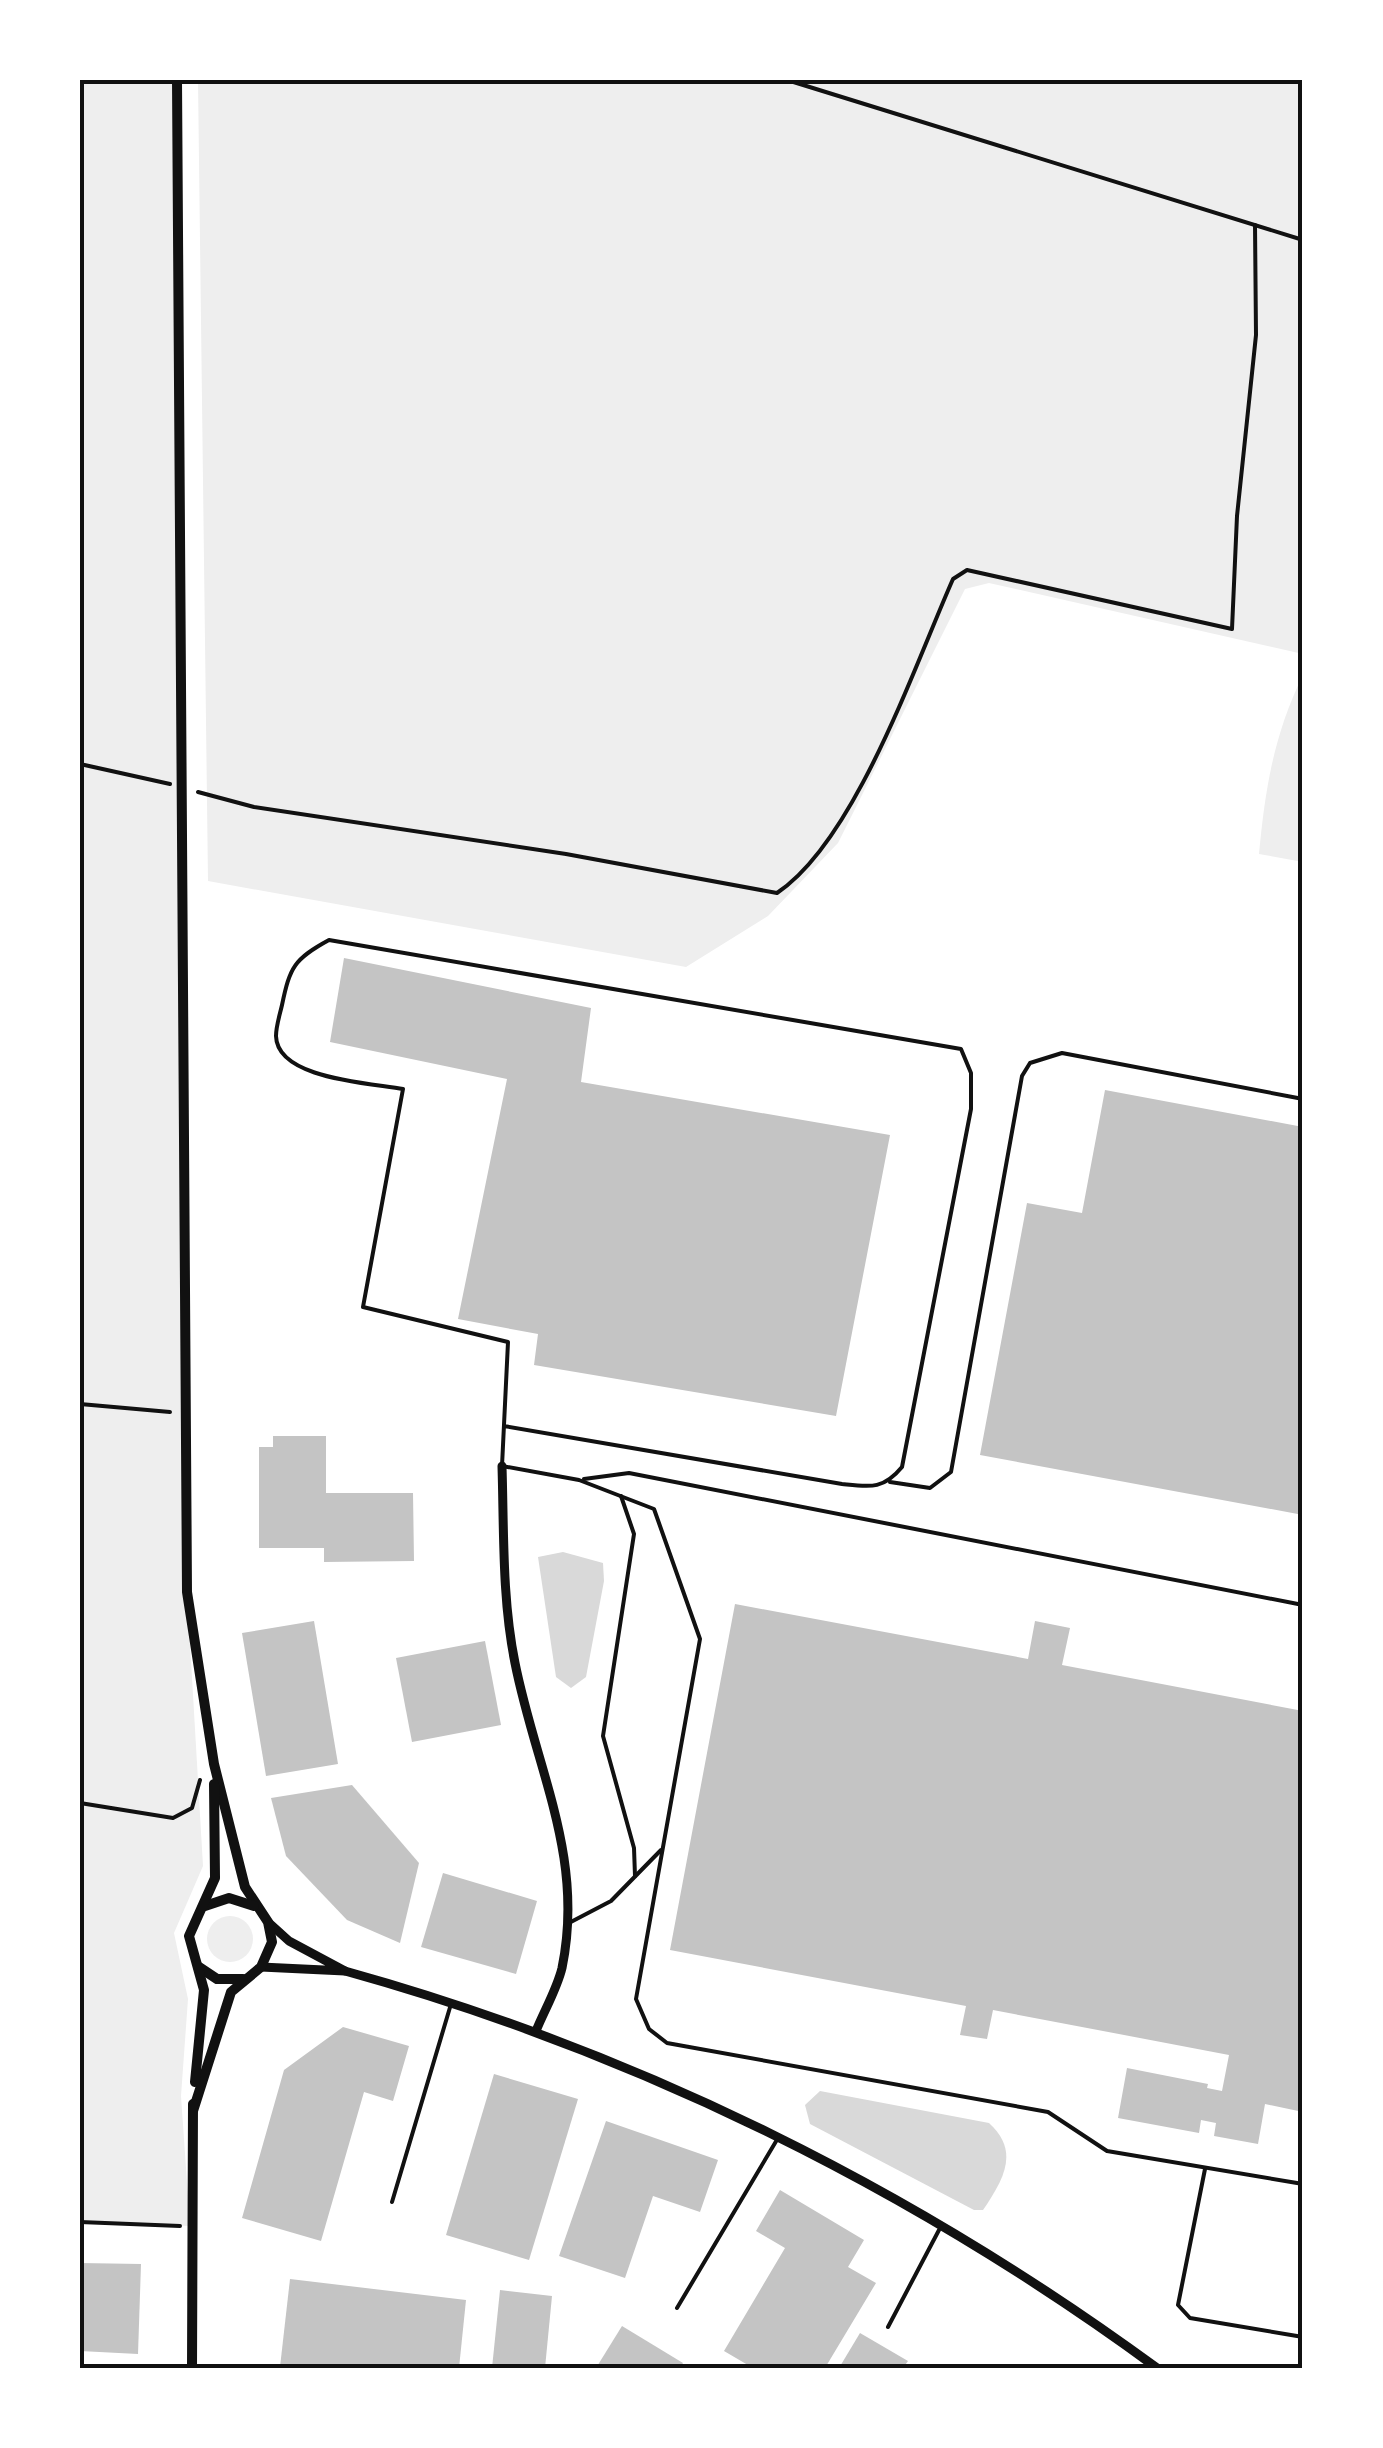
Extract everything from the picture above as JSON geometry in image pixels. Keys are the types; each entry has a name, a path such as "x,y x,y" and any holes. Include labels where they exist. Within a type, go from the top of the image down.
{"street":[{"path":"177,80 187,1592 214,1764 242,1880 255,1906 289,1941 345,1971 536,2031 778,2138 942,2224 1076,2309 1157,2368"},
{"path":"502,1466 504,1570 514,1657 528,1726 552,1786 564,1844 568,1924 562,1971 536,2031"},
{"path":"192,2368 193,2111 204,1990 190,1930 213,1888 214,1764"},
{"path":"204,1907 230,1898 255,1906"},
{"path":"193,2111 227,2002 244,1978 261,1967 270,1949 268,1922"},
{"path":"196,1962 217,1979 244,1978"},
{"path":"261,1967 345,1971"}],"lane":[{"path":"504,1426 842,1484 878,1488 890,1482 902,1468 972,1110 971,1072 962,1048 329,940 299,956 288,978 276,1037 285,1060 300,1070 403,1090 363,1307 508,1342 502,1466 579,1480 654,1510 700,1640 636,1999 648,2030 667,2043 1048,2112 1107,2151 1303,2184"},
{"path":"890,1482 930,1488 950,1472 1022,1076 1030,1064 1062,1054 1303,1099"},
{"path":"579,1480 628,1473 1303,1606"},
{"path":"620,1496 634,1534 603,1736 634,1848 634,1876"},
{"path":"568,1924 610,1901 663,1848"},
{"path":"392,2202 451,2004"},
{"path":"677,2308 778,2138"},
{"path":"1205,2168 1178,2305 1190,2318 1303,2336"},
{"path":"888,2328 942,2224"}],"path":[{"path":"787,80 1303,240"},
{"path":"80,764 254,807 566,854 777,894 800,878 821,853 864,775 952,579 967,570 1232,629 1237,516 1256,335 1254,225"},
{"path":"80,1404 184,1412"},
{"path":"80,1803 173,1818 192,1808 196,1784 214,1764"},
{"path":"80,2222 190,2226"}],"shaded area":[{"path":"80,80 177,80 187,1592 203,1866 174,1933 188,1999 181,2096 190,2226 80,2222"},
{"path":"198,80 1303,80 1303,654 989,583 965,589 838,843 768,916 686,967 208,881"},
{"path":"1303,675 1303,862 1259,854 1272,762"},
{"path":"563,1552 603,1563 604,1581 586,1677 571,1688 556,1677 538,1557"},
{"path":"230,1916 246,1923 253,1939 246,1955 230,1962 214,1955 207,1939 214,1923"},
{"path":"820,2091 989,2123 1004,2144 1006,2165 983,2210 974,2210 810,2124 805,2105"}],"building":[{"path":"344,958 591,1008 581,1082 890,1135 836,1416 534,1365 538,1334 458,1319 507,1079 330,1042"},
{"path":"1105,1090 1303,1127 1303,1515 980,1455 1027,1203 1082,1213"},
{"path":"273,1436 326,1436 326,1493 413,1493 414,1561 324,1562 324,1548 259,1548 259,1447 273,1447"},
{"path":"735,1604 1028,1659 1035,1621 1070,1628 1062,1665 1303,1711 1303,2112 1265,2104 1258,2144 1214,2136 1216,2123 1201,2120 1199,2133 1118,2118 1127,2068 1208,2084 1207,2088 1222,2091 1229,2055 993,2010 987,2039 960,2035 966,2006 670,1950"},
{"path":"314,1621 338,1764 266,1776 242,1633"},
{"path":"485,1641 501,1725 412,1742 396,1658"},
{"path":"352,1785 419,1863 400,1943 347,1920 286,1856 271,1798"},
{"path":"443,1873 537,1901 516,1974 421,1947"},
{"path":"343,2027 409,2046 393,2101 364,2092 321,2241 242,2218 284,2070"},
{"path":"494,2074 578,2099 529,2260 446,2235"},
{"path":"606,2121 718,2160 700,2212 653,2196 625,2278 559,2256"},
{"path":"780,2190 864,2240 848,2267 876,2283 825,2368 753,2368 724,2351 785,2248 756,2231"},
{"path":"80,2263 141,2264 138,2354 80,2351"},
{"path":"290,2279 466,2300 459,2368 280,2367"},
{"path":"500,2290 552,2296 545,2368 492,2368"},
{"path":"622,2326 683,2363 680,2368 596,2368"},
{"path":"860,2333 908,2361 903,2368 839,2368"}]}
